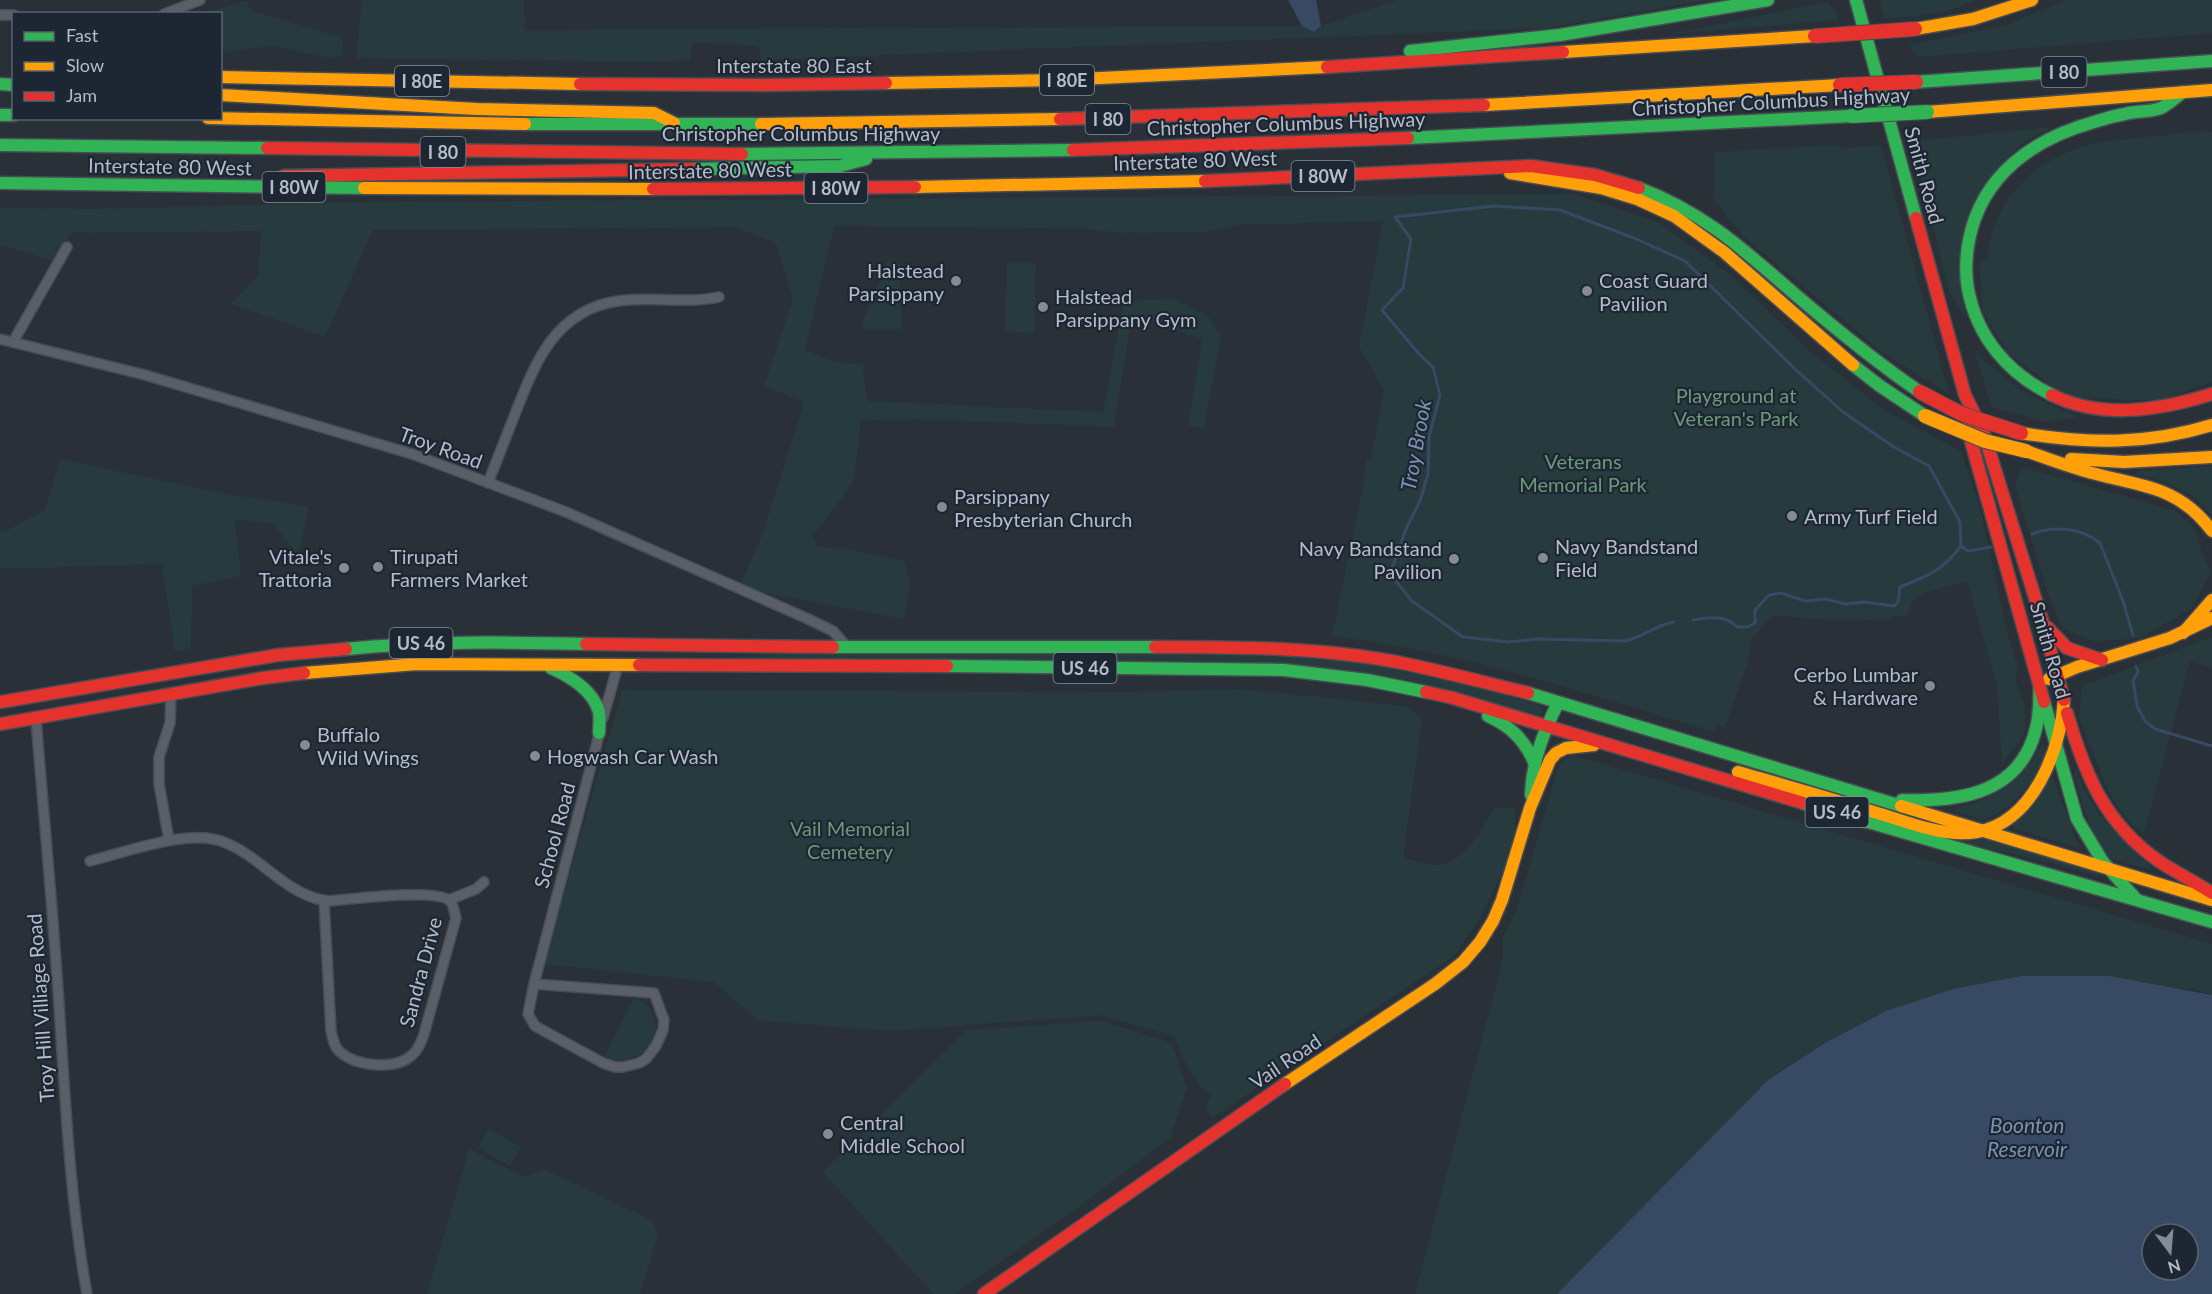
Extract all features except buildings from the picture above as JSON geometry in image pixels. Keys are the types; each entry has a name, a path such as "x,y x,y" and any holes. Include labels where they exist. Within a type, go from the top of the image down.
{"main road":[{"name":"Smith Road","path":"1856,0 1965,395 1968,431 2077,819 2088,840 2108,868 2136,899"},
{"name":"Interstate 80 East","path":"222,77 527,83 910,84 1122,78 1366,65 1915,29 1973,19 2032,0"},
{"path":"1366,65 1400,52 1560,34 1762,1"},
{"name":"Christopher Columbus Highway","path":"222,118 367,123 678,125 958,123 1155,118 1724,94 2212,61"},
{"name":"Christopher Columbus Highway","path":"0,145 475,153 885,154 1291,143 1851,116 2212,90"},
{"path":"2183,92 2161,108 2102,120 2059,133 2042,141 2012,162 1998,176 1979,208 1968,242 1967,279 1975,314 1991,346 2002,362 2015,374 2046,394 2080,406 2123,410 2165,406 2212,394"},
{"path":"222,95 477,109 654,113 678,125"},
{"path":"70,184 201,178 840,166 885,154"},
{"path":"1492,169 1531,166 1591,173 1646,189 1672,201 1698,215 1723,234 1866,354 1920,392 1962,414 2021,433 2084,442 2125,443 2166,438 2212,425"},
{"path":"1492,169 1533,178 1590,185 1654,206 1688,224 1731,258 1854,367 1891,395 1925,416 1985,441 2026,451 2102,462 2212,457"},
{"name":"Interstate 80 West","path":"0,183 565,191 1155,182 1492,169"},
{"name":"Smith Road","path":"1965,395 1983,431 2042,620 2086,774 2093,790 2114,820 2158,861 2212,893"},
{"path":"2026,451 2096,474 2168,493 2193,508 2212,531"},
{"path":"2183,633 2212,600"},
{"path":"1874,798 1947,801 1990,788 2018,766 2030,747 2038,719 2040,682 2077,667 2147,647 2183,633 2212,618"},
{"path":"2042,620 2052,634 2067,648 2102,660"},
{"name":"US 46","path":"0,702 202,666 337,648 398,644 484,642 752,647 1254,647 1310,651 1401,663 1529,693 2212,900"},
{"path":"618,665 623,658 648,654 690,654 752,647"},
{"name":"US 46","path":"0,724 263,678 417,664 1284,670 1367,680 1438,694 1941,845 2212,922"},
{"path":"544,665 573,679 590,697 600,715 599,733"},
{"path":"1438,694 1513,729 1525,742 1534,762"},
{"path":"1657,758 1747,773 1941,831 1962,833 1983,831 2001,823 2025,802 2045,771 2062,730 2064,700"},
{"name":"Vail Road","path":"1532,801 1531,778 1534,762 1546,725 1558,703"},
{"name":"Vail Road","path":"984,1294 1194,1146 1432,987 1462,963 1475,949 1496,916 1504,898 1532,801 1547,764 1564,748 1582,744 1613,745"}],"street":[{"path":"169,12 200,0"},
{"path":"13,342 67,247"},
{"path":"488,483 537,362 549,343 567,324 592,309 617,301 703,300 719,297"},
{"name":"Troy Road","path":"0,339 145,375 412,454 566,512 806,618 833,631 846,646"},
{"name":"School Road","path":"534,984 654,993 663,1020 663,1030 656,1046 646,1059 639,1063 615,1067 603,1063 535,1026 528,1014 534,984 618,665"},
{"path":"169,840 159,784 159,757 170,723 171,694"},
{"name":"Troy Hill Villiage Road","path":"36,718 66,1117 87,1294"},
{"name":"Sandra Drive","path":"90,861 169,840 205,838 227,843 247,854 302,894 324,900 432,894 449,900 456,918 424,1034 418,1049 400,1062 386,1065 362,1062 339,1052 334,1044 331,1031 324,900"},
{"path":"449,900 484,882"}],"green space":[{"path":"247,0 250,10 343,38 342,56 329,58 275,46 222,52 222,12 209,12"},
{"path":"362,0 524,0 525,30 1302,26 1313,32 1321,26 1397,0 1707,0 1547,28 761,60 758,46 693,42 690,60 653,62 356,58"},
{"path":"1880,0 1977,0 1945,12 1887,19 1882,13"},
{"path":"2066,0 2212,0 2212,33 1918,57 1909,45 2006,25"},
{"path":"1827,2 1836,10 1839,20 1670,34"},
{"path":"2053,127 2022,143 1996,169 1963,235 1958,264 1966,318 1949,291 1912,141"},
{"path":"2201,131 2212,132 2212,382 2157,401 2066,397 2008,353 1983,313 1979,265 1988,257 1998,216 2008,199 2036,170 2072,150 2105,141"},
{"path":"1831,145 1845,148 1881,145 1949,394 1882,352 1744,237 1714,200 1715,152"},
{"name":"Veterans Memorial Park","path":"1574,194 1659,223 1732,276 1812,353 1884,410 1961,451 1980,508 2008,636 2017,665 2016,683 2025,705 2025,732 2002,765 1997,685 1967,581 1924,593 1912,602 1907,617 1893,616 1888,620 1817,619 1773,615 1752,639 1747,665 1725,727 1717,724 1714,732 1477,663 1381,643 1332,636 1367,459 1371,459 1384,390 1359,347 1383,221 1238,225 1206,232 1127,233 1084,228 834,226 805,350 838,363 865,364 863,371 867,401 1103,412 1124,300 1173,299 1208,316 1221,336 1204,428 1188,425 1202,339 1132,314 1114,427 920,419 861,420 854,479 835,508 813,535 817,547 843,548 905,561 910,582 904,619 739,588 763,533 804,402 764,386 793,299 776,243 735,227 373,230 325,337 231,304 258,276 261,231 71,233 54,261 0,245 0,208 92,209 369,202"},
{"path":"888,261 900,262 901,329 866,330 861,325"},
{"path":"1007,262 1036,263 1034,333 1005,332"},
{"path":"1976,354 2023,392 2078,417 2046,422 1991,407"},
{"path":"60,459 231,495 308,506 299,557 273,523 235,520 241,576 192,586 191,648 175,652 162,564 0,569 0,531 4,532 45,510"},
{"path":"2212,466 2212,516 2197,500 2179,488 2138,474 2137,471"},
{"path":"2022,467 2176,511 2196,530 2201,550 2211,573 2191,609 2140,638 2095,642 2062,628 2047,591 2015,486"},
{"path":"2212,637 2212,668 2190,661 2144,833 2133,826 2110,795 2079,718 2082,686"},
{"path":"781,654 1222,654 1311,658 1386,667 1430,676 1517,698 1538,705 1543,710 1540,716 1364,674 711,659"},
{"name":"Vail Memorial Cemetery","path":"1240,689 1405,706 1422,718 1403,858 1436,865 1449,862 1458,857 1473,842 1494,808 1515,808 1515,846 1480,918 1454,956 1212,1118 1205,1108 1211,1095 1193,1076 1174,1036 1100,1015 891,1031 757,1020 714,982 544,964 622,690 1129,692"},
{"path":"2043,741 2046,752 2036,774 2022,793 2004,809 1983,820 1955,811 1955,808 1983,800 2007,786 2028,766"},
{"path":"1576,756 2212,944 2212,995 2195,990 2021,976 1953,989 1886,1011 1825,1043 1768,1080 1557,1294 1415,1294 1503,959 1502,938 1516,912 1559,764 1566,758"},
{"path":"2075,766 2083,787 2099,814 2153,870 2117,861 2107,853 2093,830 2081,800"},
{"path":"2052,775 2079,848 2014,829 2013,825 2034,804"},
{"path":"1986,839 2095,871 2100,877 2032,858 1953,841"},
{"path":"635,997 648,1006 654,1017 656,1029 652,1041 644,1051 633,1057 620,1060 604,1057"},
{"path":"1101,1021 1169,1042 1173,1046 1187,1088 1170,1138 1076,1209 954,1294 933,1294 823,1172 966,1030"},
{"path":"488,1129 521,1147 510,1166 478,1148"},
{"path":"469,1149 524,1177 544,1169 653,1221 658,1235 640,1294 427,1294"}],"water":[{"path":"1288,0 1316,0 1321,26 1314,32 1302,26"},
{"name":"Boonton Reservoir","path":"2021,976 2109,976 2212,995 2212,1294 1557,1294 1768,1080 1825,1043 1886,1011 1953,989"}],"waterway":[{"name":"Troy Brook","path":"1674,622 1625,641 1538,639 1508,642 1463,637 1412,601 1390,574 1406,529 1420,501 1428,474 1429,437 1440,395 1433,367 1382,310 1403,288 1411,239 1395,217 1494,206 1560,210 1634,238 1685,261 1795,369 1843,412 1894,447 1929,466 1960,522 1961,546"},
{"name":"Troy Brook","path":"2032,534 2058,529 2076,531 2100,543 2123,601 2133,635"},
{"name":"Troy Brook","path":"1693,620 1717,618 1728,620 1737,627 1747,627 1755,623 1755,610 1769,595 1781,593 1805,601 1826,599 1845,604 1864,602 1894,606 1898,602 1900,587 1934,571 1948,561 1961,546 1968,551 1991,547"},
{"name":"Troy Brook","path":"2136,666 2138,672 2133,681 2137,706 2145,721 2155,729 2212,746"}],"traffic: fast":[{"path":"1410,51 1560,35 1768,0"},
{"path":"1856,0 1916,218"},
{"path":"1916,82 2212,61"},
{"path":"0,84 12,85"},
{"path":"2052,395 2022,376 1997,352 1987,339 1972,307 1966,271 1969,240 1976,217 1985,197 1998,179 2031,150 2072,129 2125,114 2161,108 2183,92"},
{"path":"1851,116 1927,112"},
{"path":"0,115 12,115"},
{"path":"1408,138 1851,116"},
{"path":"525,124 761,124"},
{"path":"0,145 267,148"},
{"path":"742,154 1073,150"},
{"path":"692,169 840,166 866,159"},
{"path":"0,183 364,188"},
{"path":"1639,188 1684,209 1723,234 1857,346 1920,392"},
{"path":"1853,365 1925,416"},
{"path":"346,649 436,643 586,644"},
{"path":"833,647 1155,647"},
{"path":"947,666 1284,670 1367,680 1426,692"},
{"path":"551,668 572,679 590,695 599,712 599,733"},
{"path":"1902,800 1946,799 1967,795 1987,789 2004,779 2018,765 2030,747 2038,719 2040,682"},
{"path":"1528,693 1901,806"},
{"path":"2044,702 2077,819 2103,862 2136,899"},
{"path":"1531,795 1539,748 1558,703"},
{"path":"1488,716 1516,734 1534,762"},
{"path":"1803,803 2212,922"}],"traffic: slow":[{"path":"1915,29 1973,19 2032,0"},
{"path":"1563,52 1815,36"},
{"path":"886,83 1059,80 1327,67"},
{"path":"222,77 580,84"},
{"path":"1484,105 1840,85"},
{"path":"1927,112 2212,90"},
{"path":"222,95 477,109 654,113 674,123"},
{"path":"222,118 525,124"},
{"path":"761,124 1060,119"},
{"path":"1510,173 1601,188 1637,199 1674,216 1724,252 1853,365"},
{"path":"915,187 1205,181"},
{"path":"364,188 653,189"},
{"path":"1925,416 1985,441 2026,451"},
{"path":"2021,433 2046,437 2117,441 2188,432 2212,425"},
{"path":"2026,451 2078,469 2146,486 2174,497 2200,516 2212,531"},
{"path":"2071,459 2124,462 2212,457"},
{"path":"2183,633 2212,600"},
{"path":"2049,679 2077,667 2170,638 2212,618"},
{"path":"304,673 417,664 639,665"},
{"path":"1738,772 1925,828 1951,833 1977,832 1997,826 2029,799 2050,761 2057,740 2064,700"},
{"path":"1285,1084 1435,984 1463,962 1480,942 1493,921 1502,900 1530,808 1550,760 1556,753 1566,748 1594,745"},
{"path":"1901,806 2212,900"}],"traffic: jam":[{"path":"1815,36 1915,29"},
{"path":"1327,67 1563,52"},
{"path":"1840,85 1916,82"},
{"path":"580,84 886,83"},
{"path":"1060,119 1484,105"},
{"path":"1073,150 1408,138"},
{"path":"267,148 742,154"},
{"path":"1205,181 1531,166 1595,175 1639,188"},
{"path":"284,176 692,169"},
{"path":"653,189 915,187"},
{"path":"1916,218 1965,395 1983,431 2042,620 2064,700"},
{"path":"1920,392 1962,414 2021,433"},
{"path":"2052,395 2091,408 2132,410 2173,404 2212,394"},
{"path":"1967,427 2044,702"},
{"path":"2047,627 2067,648 2102,660"},
{"path":"586,644 833,647"},
{"path":"1155,647 1248,648 1341,654 1402,663 1528,693"},
{"path":"0,702 278,655 346,649"},
{"path":"639,665 947,666"},
{"path":"0,724 263,678 304,673"},
{"path":"1426,692 1453,698 1803,803"},
{"path":"2067,713 2081,757 2111,815 2141,847 2160,862 2212,893"},
{"path":"984,1294 1285,1084"}],"place":[{"name":"Halstead Parsippany","path":"956,281"},
{"name":"Coast Guard Pavilion","path":"1587,291"},
{"name":"Halstead Parsippany Gym","path":"1043,307"},
{"name":"Parsippany Presbyterian Church","path":"942,507"},
{"name":"Army Turf Field","path":"1792,516"},
{"name":"Navy Bandstand Field","path":"1543,558"},
{"name":"Navy Bandstand Pavilion","path":"1454,559"},
{"name":"Tirupati Farmers Market","path":"378,567"},
{"name":"Vitale's Trattoria","path":"344,568"},
{"name":"Cerbo Lumbar & Hardware","path":"1930,686"},
{"name":"Buffalo Wild Wings","path":"305,745"},
{"name":"Hogwash Car Wash","path":"535,756"},
{"name":"Central Middle School","path":"828,1134"}],"park label":[{"name":"Playground at Veteran's Park","path":"1736,406"}]}
